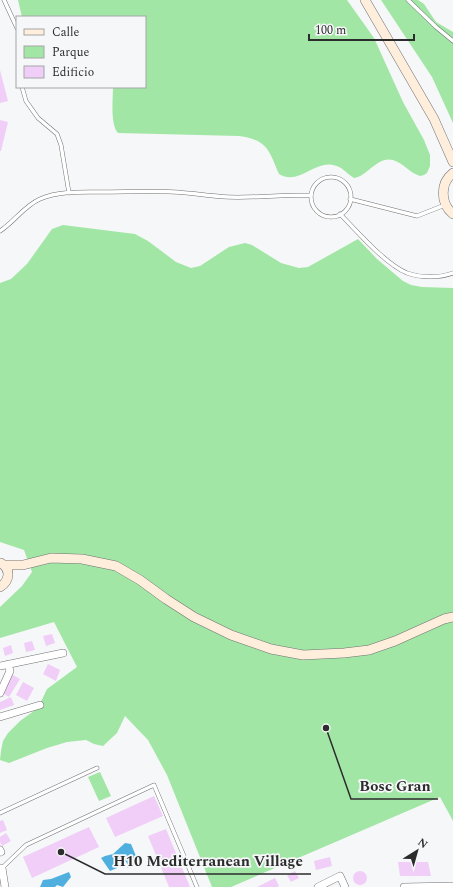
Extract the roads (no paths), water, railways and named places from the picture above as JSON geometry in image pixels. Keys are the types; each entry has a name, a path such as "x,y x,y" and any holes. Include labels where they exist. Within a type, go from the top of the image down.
{"street":[{"path":"365,0 434,119 453,162"},
{"path":"453,173 445,182 443,190 443,198 453,214"},
{"path":"2,563 23,565 51,558 82,559 116,566 140,580 194,617 231,635 271,649 303,655 369,650 395,641 444,619 453,617"},
{"path":"2,563 8,570 8,577"},
{"path":"0,587 4,584 8,577 23,565"},
{"path":"0,666 62,653"},
{"path":"0,694 10,671 8,664"},
{"path":"0,717 40,705"},
{"path":"1,868 5,887"},
{"path":"318,887 340,876 346,887"},
{"path":"404,887 453,886"}],"lane":[{"path":"4,0 16,26"},
{"path":"408,0 453,41"},
{"path":"22,88 26,101 38,118 57,134 62,145 69,194"},
{"path":"323,178 338,178 346,184 349,189 350,199 347,208 340,214 330,216 320,213 312,205 312,189 318,181 323,178"},
{"path":"0,231 7,227 21,212 41,199 57,195 82,192 173,192 228,197 311,195"},
{"path":"350,199 417,216 446,205"},
{"path":"340,214 382,255 395,266 407,273 419,276 453,273"},
{"path":"0,813 97,768"},
{"path":"1,868 26,845 154,785 197,887"}],"water":[{"path":"125,843 131,844 136,856 135,865 127,868 127,863 123,859 118,860 117,868 110,871 101,858 113,854"},
{"path":"69,872 71,877 63,887 57,885 55,887 40,887 43,880 51,879"}],"place":[{"name":"Bosc Gran","path":"326,728"},
{"name":"H10 Mediterranean Village","path":"61,852"}]}
